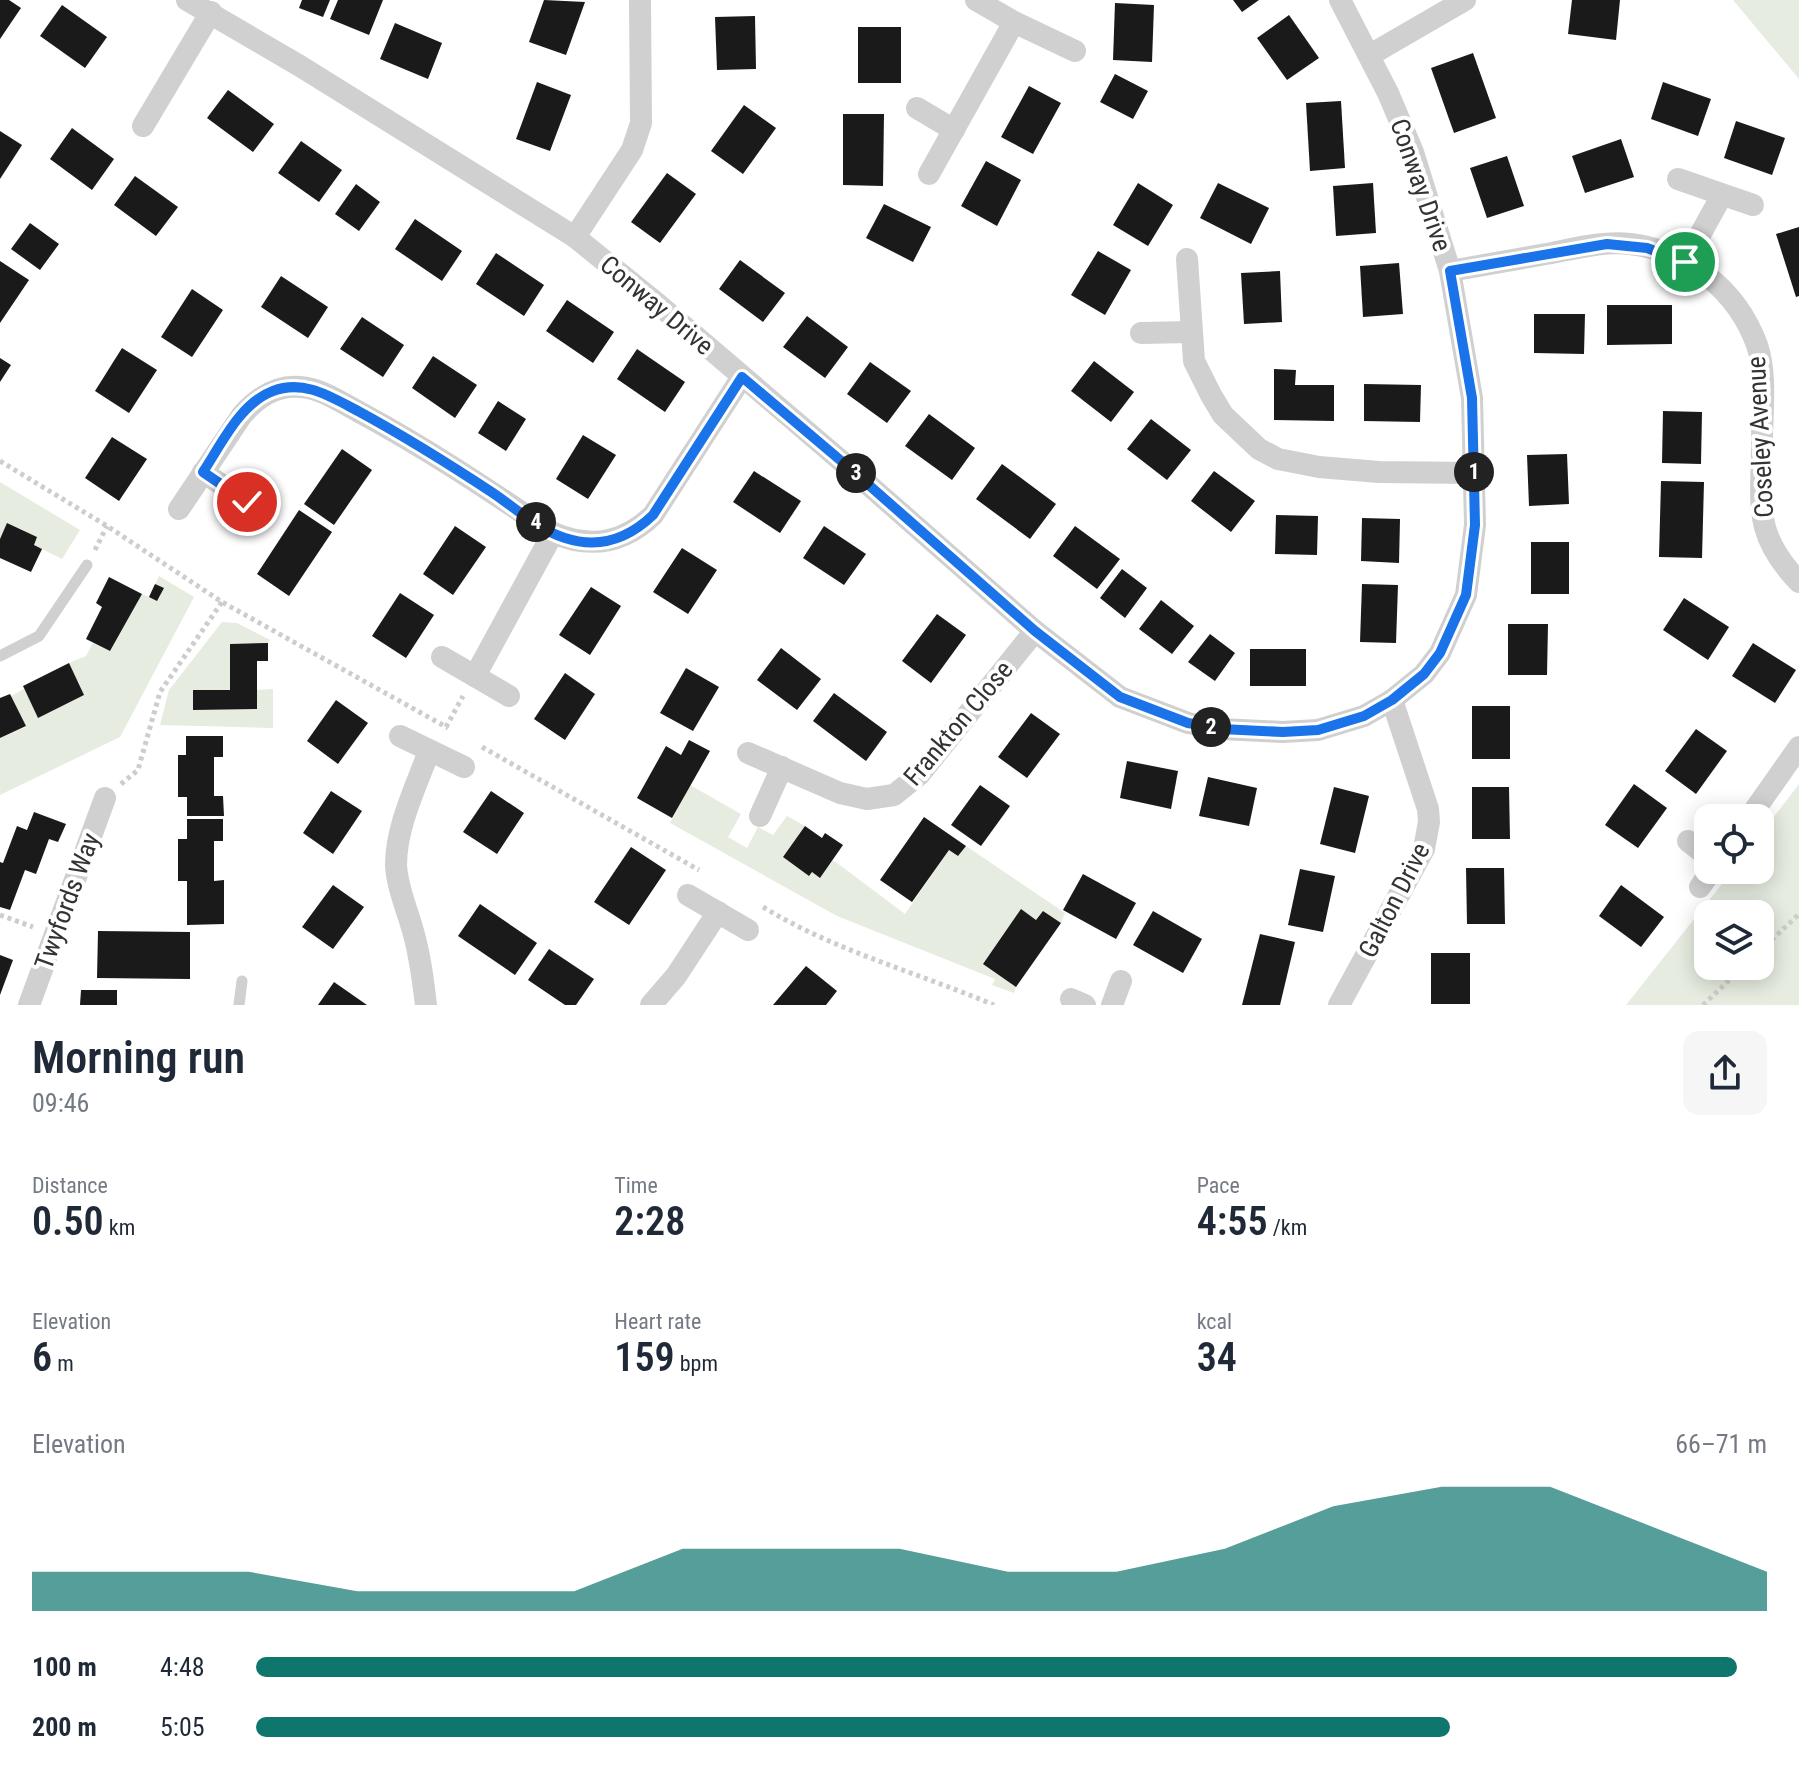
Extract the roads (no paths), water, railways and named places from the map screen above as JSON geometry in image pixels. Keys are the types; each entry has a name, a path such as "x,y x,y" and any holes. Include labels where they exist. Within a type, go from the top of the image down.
{"street":[{"name":"Conway Drive","path":"187,0 575,237 846,465 1035,631 1120,697 1155,712 1199,725 1251,731 1318,730 1364,716 1392,700 1424,674 1440,653 1466,595 1475,525 1472,398 1450,271 1413,152 1370,55 1340,0"},
{"name":"Conway Drive","path":"575,237 632,150 641,123 640,0"},
{"path":"976,0 1075,51"},
{"path":"1370,55 1465,0"},
{"path":"143,126 211,12"},
{"path":"929,174 1014,22"},
{"path":"917,108 954,130"},
{"path":"1678,179 1753,205"},
{"path":"1685,262 1722,195"},
{"name":"Coseley Avenue","path":"1450,271 1607,244 1647,248 1685,262 1707,275 1739,311 1757,347 1762,386 1764,529 1777,556 1799,582"},
{"path":"1187,259 1194,361 1223,415 1259,449 1278,459 1319,467 1379,472 1474,473"},
{"path":"1141,333 1191,332"},
{"path":"179,509 254,402 270,391 302,387 332,397 379,422 553,533 584,542 606,542 624,537 653,515 742,377"},
{"path":"203,472 247,502"},
{"path":"475,676 553,533"},
{"name":"Frankton Close","path":"748,753 840,793 877,799 894,795 919,775 1035,631"},
{"path":"442,657 509,696"},
{"name":"Galton Drive","path":"1339,1005 1424,849 1428,834 1428,809 1392,700"},
{"path":"400,736 464,767"},
{"path":"1759,804 1799,747"},
{"path":"426,1005 422,970 396,866 404,820 429,751"},
{"path":"760,816 782,767"},
{"name":"Twyfords Way","path":"29,1005 105,798"},
{"path":"1688,841 1694,846"},
{"path":"688,895 748,930"},
{"path":"651,1005 676,976 718,912"},
{"path":"1112,1005 1121,981"}],"lane":[{"path":"0,656 39,636 87,565"},
{"path":"239,1005 242,981"}]}
